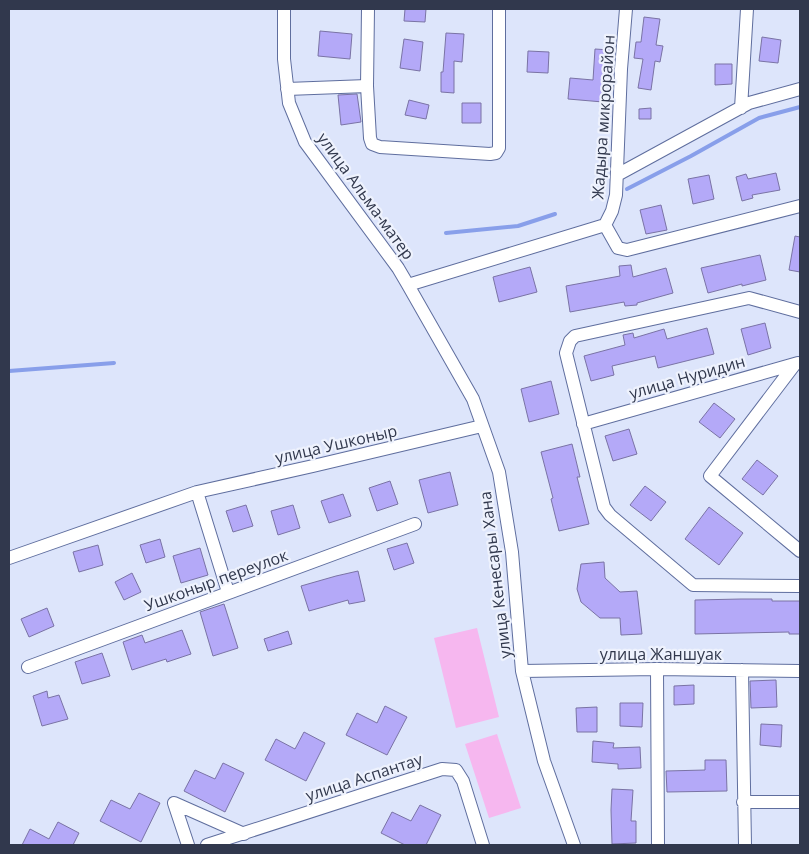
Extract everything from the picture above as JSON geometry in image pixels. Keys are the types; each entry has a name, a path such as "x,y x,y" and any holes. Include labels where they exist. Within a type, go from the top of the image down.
{"street":[{"name":"улица Альма-матер","path":"284,9 284,59 289,103 305,142 408,284"},
{"path":"368,9 367,86 372,144 380,147 490,154 496,153 499,148 499,9"},
{"name":"Жадыра микрорайон","path":"605,225 612,211 616,195 621,69 626,9"},
{"path":"741,108 748,9"},
{"path":"287,89 367,86"},
{"path":"617,175 749,103 800,89"},
{"path":"408,284 605,225 618,248 627,250 800,206"},
{"name":"улица Кенесары Хана","path":"408,284 472,399 499,472 511,544 522,671 544,761 574,845"},
{"path":"800,312 749,298 575,336 570,341 566,353 604,507 610,515 693,585 800,586"},
{"path":"798,363 710,476 800,551"},
{"name":"улица Нуридин","path":"583,424 798,363"},
{"name":"улица Ушконыр","path":"9,558 197,492 482,426"},
{"path":"197,492 228,592"},
{"name":"Ушконыр переулок","path":"28,667 415,524"},
{"path":"658,669 658,845"},
{"name":"улица Жаншуак","path":"522,671 658,669 800,671"},
{"path":"742,670 745,845"},
{"name":"улица Аспантау","path":"208,845 442,769 456,770 463,781 483,845"},
{"path":"743,802 800,802"},
{"path":"188,845 174,803 244,834"}],"shaded area":[{"path":"477,628 499,717 456,728 434,638"},
{"path":"497,734 521,808 489,818 465,744"}],"building":[{"path":"405,9 426,9 425,22 404,21"},
{"path":"644,17 660,19 656,45 663,46 660,62 655,61 651,90 638,88 643,59 634,58 636,42 641,42"},
{"path":"320,31 352,34 350,59 318,56"},
{"path":"446,33 464,34 462,62 454,61 454,93 441,92 441,72 443,72"},
{"path":"762,37 781,40 778,63 759,61"},
{"path":"404,39 423,42 420,71 400,68"},
{"path":"595,49 610,50 609,68 606,68 603,102 568,99 570,78 593,80"},
{"path":"528,51 549,52 548,73 527,72"},
{"path":"715,64 732,64 732,84 715,85"},
{"path":"357,94 361,122 341,125 338,95"},
{"path":"409,100 429,105 426,119 405,115"},
{"path":"462,103 481,103 481,123 462,123"},
{"path":"651,108 651,119 639,119 639,109"},
{"path":"776,173 780,190 752,195 753,198 742,201 736,177 746,174 748,179"},
{"path":"709,175 714,199 693,204 688,179"},
{"path":"661,205 667,230 646,234 640,210"},
{"path":"795,236 800,237 800,272 789,270"},
{"path":"760,255 766,280 708,293 701,268"},
{"path":"631,265 633,277 666,268 673,293 637,303 637,305 625,306 624,302 570,312 566,286 620,276 619,266"},
{"path":"530,267 537,292 499,302 493,277"},
{"path":"765,323 771,348 748,355 741,329"},
{"path":"707,328 714,354 658,368 655,356 612,366 614,375 591,381 584,356 625,345 623,335 633,333 634,338 664,329 667,339"},
{"path":"551,381 559,414 529,422 521,389"},
{"path":"714,403 735,419 720,438 699,422"},
{"path":"629,429 637,454 613,461 605,436"},
{"path":"572,444 580,477 577,477 589,524 559,531 541,452"},
{"path":"757,460 778,476 763,495 742,479"},
{"path":"450,472 458,505 428,513 419,480"},
{"path":"390,481 398,504 377,511 369,488"},
{"path":"645,486 666,502 651,521 630,505"},
{"path":"343,494 351,516 329,523 321,501"},
{"path":"246,505 253,526 233,532 226,511"},
{"path":"293,505 300,528 278,535 271,511"},
{"path":"709,507 743,533 719,565 685,539"},
{"path":"160,539 165,557 146,563 140,545"},
{"path":"407,543 414,563 394,570 387,549"},
{"path":"98,545 103,565 79,572 73,552"},
{"path":"200,548 208,575 181,583 173,556"},
{"path":"604,562 605,578 620,592 637,591 642,634 621,635 620,618 600,618 581,602 577,589 581,564"},
{"path":"358,571 365,601 349,604 348,600 309,611 301,586"},
{"path":"132,573 141,592 124,600 115,582"},
{"path":"695,600 800,601 800,634 789,634 789,632 695,634"},
{"path":"224,604 238,648 213,656 200,612"},
{"path":"47,608 54,626 29,637 21,619"},
{"path":"182,630 191,654 167,662 166,659 132,670 123,642 142,635 145,643"},
{"path":"288,631 292,644 268,651 264,639"},
{"path":"102,653 110,676 82,684 75,662"},
{"path":"776,680 777,707 751,708 750,681"},
{"path":"694,685 694,704 674,705 674,686"},
{"path":"47,691 48,698 59,695 68,719 42,726 33,696"},
{"path":"620,703 643,703 642,727 620,726"},
{"path":"385,706 407,717 387,755 346,735 357,713 377,723"},
{"path":"597,707 597,732 577,732 576,708"},
{"path":"761,724 782,725 781,747 760,745"},
{"path":"304,732 325,743 306,781 265,760 276,739 295,749"},
{"path":"593,741 614,743 613,748 640,747 641,768 618,769 618,764 592,762"},
{"path":"705,760 726,760 727,791 667,792 666,771 705,770"},
{"path":"223,763 244,773 225,812 184,791 195,770 215,779"},
{"path":"612,789 633,790 631,821 636,821 636,843 612,844"},
{"path":"139,793 160,803 141,842 100,821 111,800 130,809"},
{"path":"420,805 441,815 426,845 405,845 381,833 392,812 411,821"},
{"path":"58,822 79,833 73,845 22,845 30,829 49,839"}],"waterway":[{"path":"627,189 759,118 800,107"},
{"path":"446,233 518,226 555,214"},
{"path":"9,371 114,363"}]}
